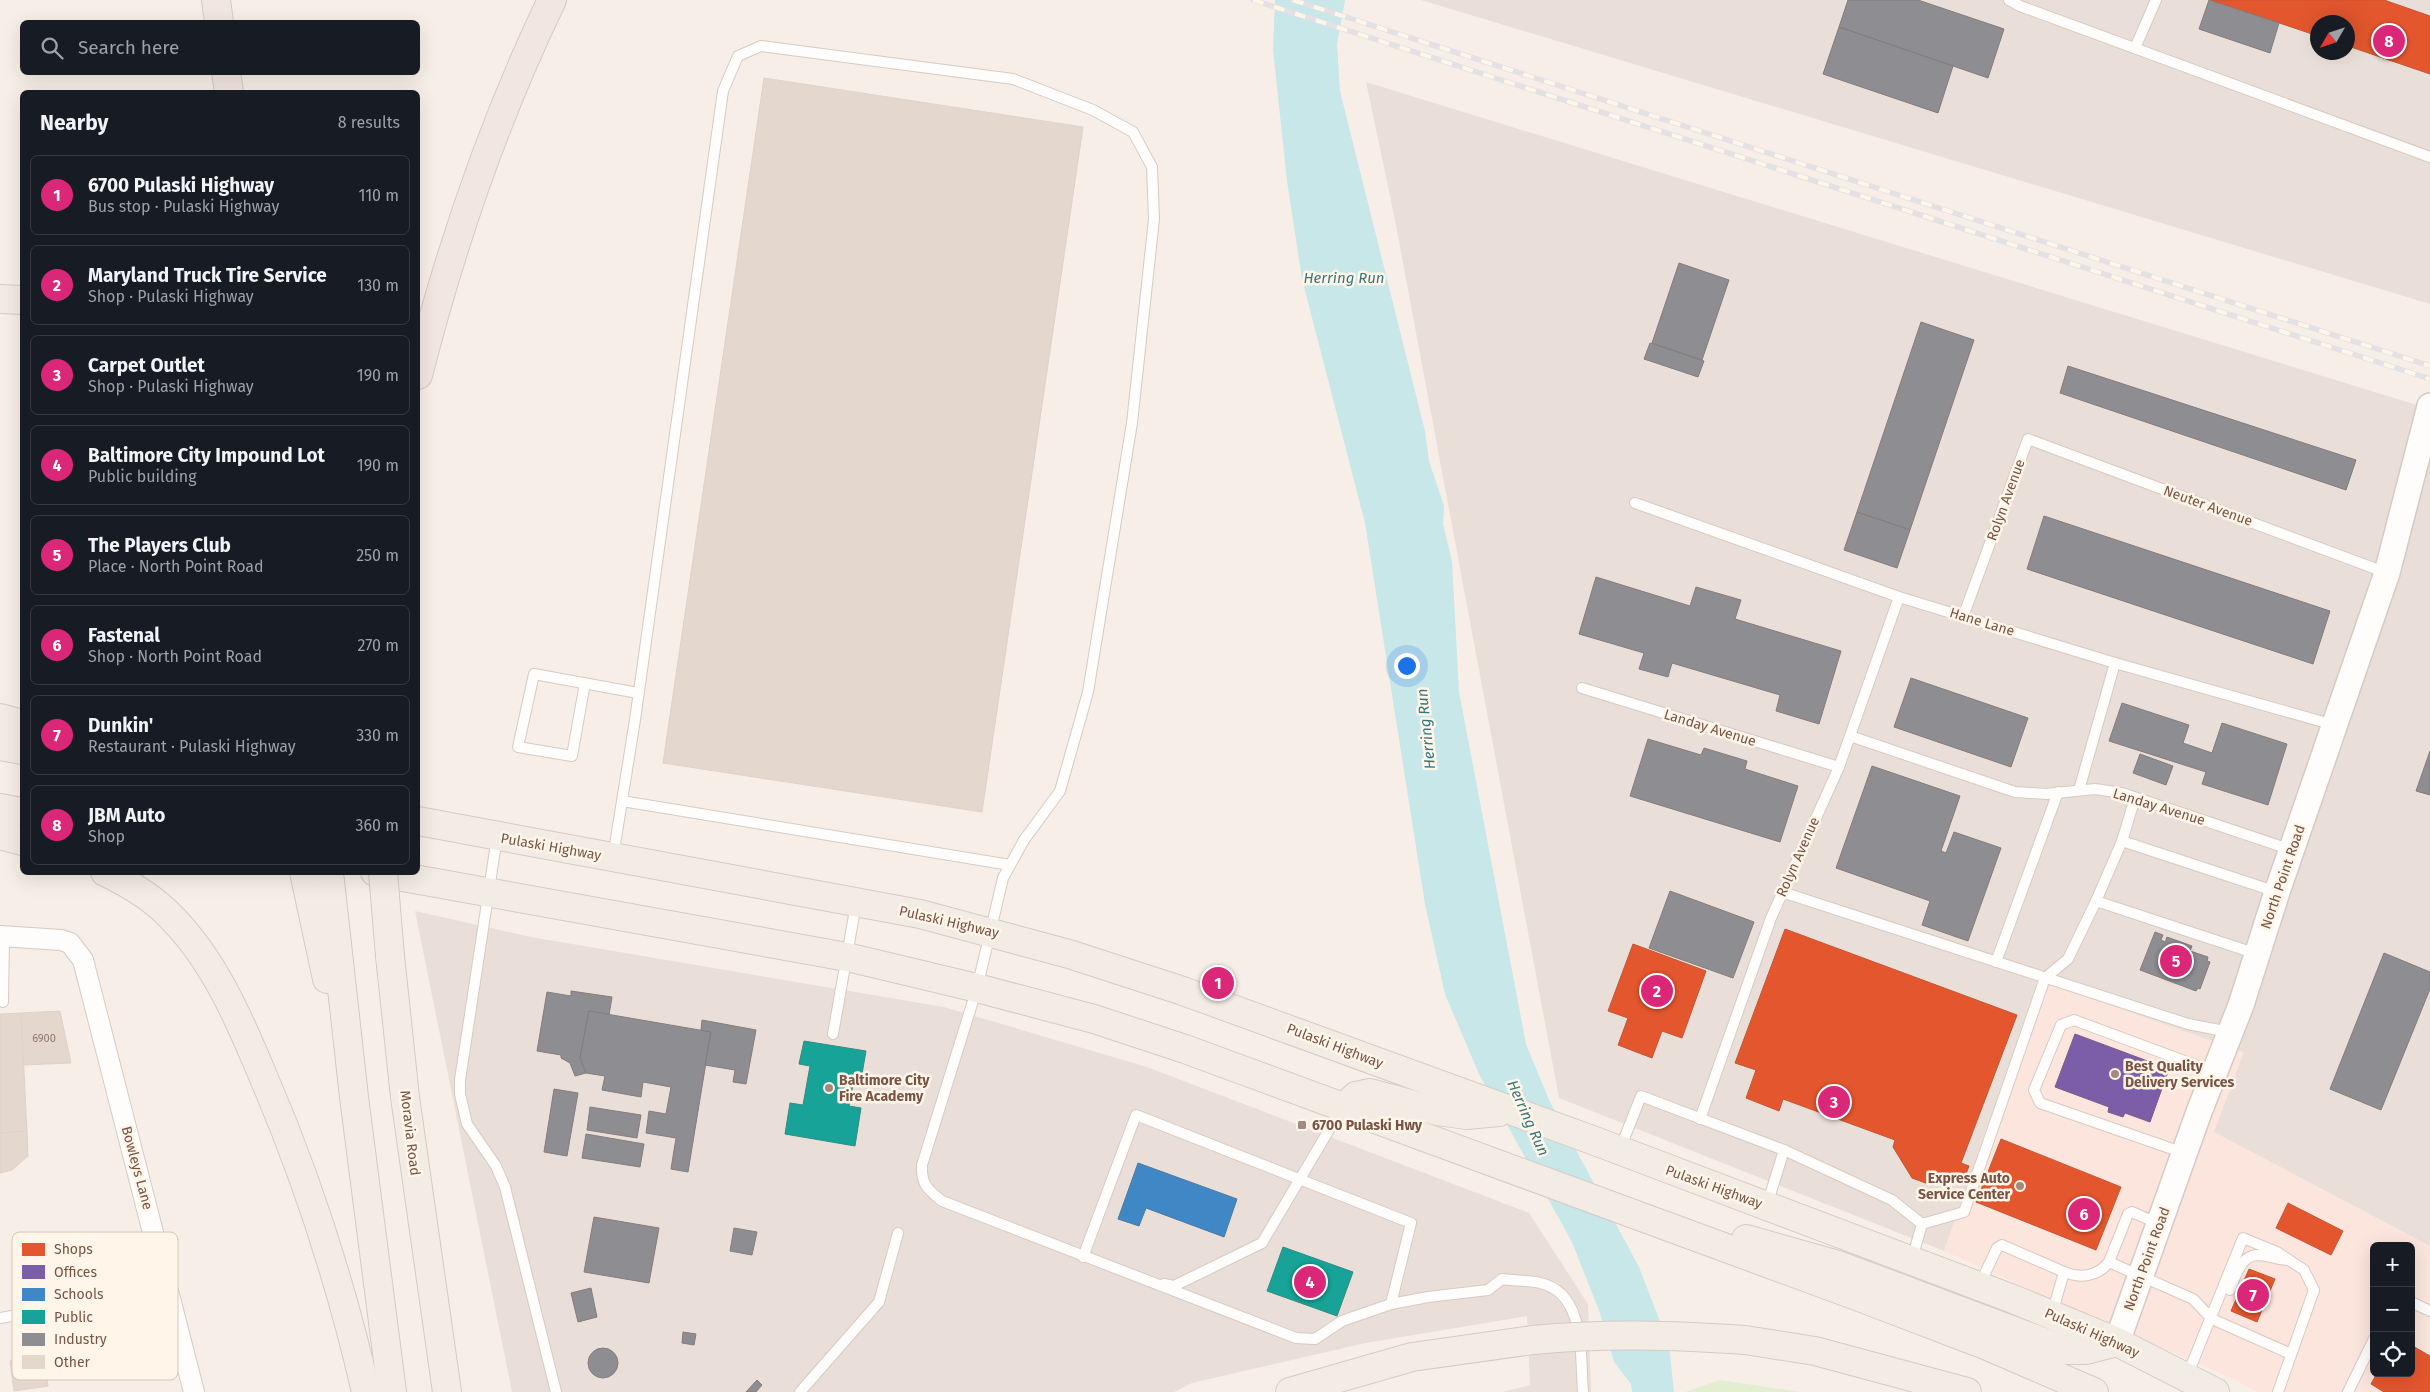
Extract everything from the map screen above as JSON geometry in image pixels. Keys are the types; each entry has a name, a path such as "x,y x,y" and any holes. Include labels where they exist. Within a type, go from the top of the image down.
{"highway":[{"path":"216,0 219,20"},
{"path":"420,367 435,306 499,118 552,0"},
{"path":"226,75 228,90"}],"main road":[{"path":"0,299 20,300"},
{"path":"0,718 20,723"},
{"path":"0,746 20,750"},
{"path":"0,808 20,812"},
{"name":"Pulaski Highway","path":"420,821 920,914 992,931 1183,991 1595,1141 1979,1286 2117,1342 2215,1392"},
{"path":"0,835 20,841"},
{"path":"110,875 150,898 174,919 200,950 220,984 248,1041 280,1116 319,1219 350,1323 366,1392"},
{"path":"305,875 329,945"},
{"path":"329,875 329,945 354,1097 392,1392"},
{"name":"Moravia Road","path":"382,875 405,1097 447,1392"},
{"path":"392,875 847,957 977,988 1094,1019 1185,1049 1862,1298 1985,1345 2094,1392"},
{"path":"1343,1108 1356,1096 1370,1093 1437,1111 1467,1115 1511,1111"},
{"path":"1663,1226 1759,1241 1838,1265 2066,1350 2086,1350 2117,1342"},
{"path":"1290,1392 1412,1357 1532,1340 1594,1334 1641,1334 1745,1340 1815,1351 1967,1392"}],"street":[{"name":"North Point Road","path":"2117,1342 2258,954 2277,892 2387,573 2430,406"},
{"name":"Bowleys Lane","path":"2,936 55,939 70,943 83,960 153,1232"},
{"name":"Bowleys Lane","path":"178,1330 194,1392"}],"lane":[{"path":"2009,0 2430,157"},
{"path":"2135,48 2156,0"},
{"path":"613,858 723,91 738,56 761,46 1013,79 1093,110 1133,132 1152,167 1154,219 1132,423 1088,692 1060,791 1024,840 1003,878 977,988 922,1165 922,1178 930,1191 942,1201 1296,1338 1315,1339 1342,1321 1391,1304 1428,1296 1488,1290 1502,1279 1541,1283 1556,1290 1568,1303 1576,1318 1583,1392"},
{"name":"Neuter Avenue","path":"2028,439 2387,573"},
{"name":"Rolyn Avenue","path":"1963,616 2028,439"},
{"name":"Hane Lane","path":"1634,503 1899,597 2115,663 2335,726"},
{"name":"Rolyn Avenue","path":"1700,1118 1771,918 1839,767 1899,597"},
{"path":"2079,790 2115,663"},
{"path":"585,683 572,756 518,747 534,674 585,683 638,693"},
{"name":"Landay Avenue","path":"1582,688 1839,767"},
{"name":"Landay Avenue","path":"1850,736 2016,792 2058,792 2095,789 2122,793 2293,850"},
{"path":"1996,962 2058,792"},
{"path":"1922,1224 1964,1212 2046,978 2068,959 2122,841 2135,798"},
{"path":"622,801 1010,865"},
{"path":"496,837 460,1080 460,1094 468,1124 496,1166 505,1187 556,1392"},
{"path":"2122,841 2277,892"},
{"path":"1782,892 2188,1024 2230,1033"},
{"path":"2096,901 2258,954"},
{"path":"833,1034 856,902"},
{"path":"2,936 3,1002"},
{"path":"2185,1153 2040,1103 2034,1090 2060,1025 2074,1020 2215,1072"},
{"path":"1620,1151 1641,1096 1784,1150 1892,1200 1922,1224"},
{"path":"1153,1283 1174,1286 1262,1243 1343,1108"},
{"path":"1083,1256 1136,1115 1411,1223 1391,1304"},
{"path":"1766,1206 1784,1150"},
{"path":"1979,1286 1997,1248 2002,1246 2073,1276 2090,1275 2102,1271 2109,1262 2128,1214 2132,1212 2160,1224"},
{"path":"1912,1260 1922,1224"},
{"path":"800,1392 879,1302 898,1233"},
{"path":"2187,1377 2212,1319 2243,1238 2277,1252 2304,1270 2314,1290 2278,1392"},
{"path":"2217,1305 2226,1299 2240,1265 2247,1259 2257,1255 2276,1260 2288,1260"},
{"path":"2109,1262 2193,1299 2212,1319 2291,1354"},
{"path":"2052,1315 2064,1272"},
{"path":"2415,1304 2430,1311"},
{"path":"0,1318 12,1316"},
{"path":"2348,1392 2370,1347"},
{"path":"1576,1392 1580,1357"}],"shaded area":[{"path":"1421,0 2430,0 2430,304"},
{"path":"1366,82 2430,409 2430,1246 2214,1132 2244,1052 2038,980 1944,1251 1559,1098 1394,215"},
{"path":"415,911 531,937 944,1007 1147,1067 1529,1213 1588,1304 1591,1392 1502,1392 1530,1385 1527,1316 1366,1343 1192,1383 1174,1392 512,1392"},
{"path":"2038,980 2244,1052 2215,1132 2430,1246 2430,1392 2257,1392 2235,1380 1944,1251"}],"green space":[{"path":"1720,1380 1801,1392 1685,1392"}],"water":[{"name":"Herring Run","path":"1275,0 1345,0 1337,44 1340,91 1425,431 1429,461 1444,506 1443,524 1452,561 1459,692 1526,1044 1549,1100 1639,1267 1669,1345 1674,1392 1632,1392 1631,1384 1614,1362 1600,1313 1572,1242 1479,1074 1445,994 1425,904 1365,523 1302,279 1287,181 1273,50"}],"building: Shops":[{"path":"2211,0 2384,0 2430,16 2430,74 2355,48 2355,15 2310,15 2310,33"},
{"path":"1785,929 2017,1015 1961,1163 1969,1166 1966,1174 1931,1185 1912,1178 1893,1147 1895,1140 1783,1099 1779,1111 1746,1098 1756,1070 1735,1063"},
{"path":"1633,944 1706,971 1682,1038 1662,1031 1652,1058 1618,1045 1628,1018 1608,1011"},
{"path":"2001,1139 2121,1187 2096,1250 1976,1202"},
{"path":"2288,1203 2343,1231 2331,1255 2276,1228"},
{"path":"2249,1269 2275,1279 2257,1322 2231,1311"},
{"path":"2415,1347 2430,1356 2430,1392 2384,1392 2371,1384 2375,1377 2415,1377"}],"building: Offices":[{"path":"2075,1034 2169,1069 2150,1122 2125,1113 2123,1117 2108,1112 2109,1107 2055,1087"}],"building: Schools":[{"path":"1138,1163 1237,1199 1224,1237 1146,1208 1139,1226 1118,1219"}],"building: Public":[{"name":"Baltimore City Fire Academy","path":"804,1041 866,1051 862,1074 855,1073 849,1106 861,1108 855,1146 785,1134 790,1103 803,1105 810,1066 799,1064"},
{"path":"1283,1247 1353,1272 1337,1316 1267,1291"}],"building: Industry":[{"path":"1848,0 1918,0 2004,29 1988,78 1839,27"},
{"path":"2209,0 2279,23 2270,53 2199,29"},
{"path":"1839,27 1953,66 1938,113 1823,74"},
{"path":"1679,263 1729,280 1702,360 1652,343"},
{"path":"1921,322 1974,340 1910,530 1857,512"},
{"path":"1650,343 1704,361 1698,377 1644,359"},
{"path":"2068,366 2356,460 2346,490 2060,393"},
{"path":"1857,512 1910,530 1897,568 1844,550"},
{"path":"2044,516 2330,611 2313,664 2027,569"},
{"path":"1596,577 1690,606 1696,587 1741,600 1735,619 1841,651 1819,724 1776,711 1780,695 1672,663 1668,677 1639,669 1644,653 1579,634"},
{"path":"1911,678 2028,718 2011,767 1894,727"},
{"path":"2122,703 2189,725 2183,743 2212,753 2222,723 2287,744 2268,805 2202,784 2206,772 2109,741"},
{"path":"1648,739 1701,755 1704,748 1747,761 1745,769 1798,786 1780,842 1630,796"},
{"path":"2430,751 2430,795 2416,791"},
{"path":"2140,754 2173,766 2166,785 2133,773"},
{"path":"1872,766 1960,796 1941,851 1946,853 1954,832 2001,848 1968,941 1922,925 1930,901 1836,868"},
{"path":"1670,891 1754,922 1733,978 1649,948"},
{"path":"2155,932 2163,935 2161,940 2165,942 2167,937 2192,946 2190,951 2208,957 2207,961 2210,962 2200,989 2198,988 2196,991 2140,970"},
{"path":"2384,953 2430,972 2430,989 2381,1110 2330,1089"},
{"path":"571,991 612,997 609,1015 589,1011 580,1058 586,1073 575,1076 570,1063 561,1058 561,1055 537,1051 547,992 571,996"},
{"path":"589,1011 711,1032 688,1172 671,1169 676,1138 646,1133 649,1111 666,1114 671,1087 643,1082 641,1097 602,1090 605,1076 586,1073 580,1058"},
{"path":"702,1020 756,1030 746,1084 733,1082 735,1070 705,1065 711,1032 701,1030"},
{"path":"554,1089 578,1093 567,1156 544,1152"},
{"path":"590,1107 641,1115 637,1138 587,1130"},
{"path":"586,1134 644,1144 640,1167 582,1158"},
{"path":"594,1217 659,1228 649,1283 584,1272"},
{"path":"734,1228 757,1232 752,1255 730,1251"},
{"path":"591,1288 597,1317 578,1322 571,1293"},
{"path":"683,1332 696,1334 694,1345 682,1343"},
{"path":"603,1348 614,1352 618,1363 614,1374 603,1378 592,1374 588,1363 592,1352"},
{"path":"757,1380 762,1385 756,1392 746,1392"}],"building: Other":[{"path":"764,78 1083,127 982,812 663,763"},
{"path":"60,1011 71,1063 23,1065 21,1013"},
{"path":"21,1013 27,1131 0,1133 0,1014"},
{"path":"27,1131 28,1156 12,1170 0,1173 0,1133"},
{"path":"13,1380 47,1380 48,1386 14,1391"}],"railway":[{"path":"1253,0 2430,379"},
{"path":"1293,0 2430,366"}],"place":[{"name":"JBM Auto","path":"2389,41"},
{"name":"The Players Club","path":"2176,961"},
{"name":"6700 Pulaski Highway","path":"1218,983"},
{"name":"Maryland Truck Tire Service","path":"1657,991"},
{"name":"Best Quality Delivery Services","path":"2115,1074"},
{"name":"Baltimore City Fire Academy","path":"829,1088"},
{"name":"Carpet Outlet","path":"1834,1102"},
{"name":"6700 Pulaski Hwy","path":"1302,1125"},
{"name":"Express Auto Service Center","path":"2020,1186"},
{"name":"Fastenal","path":"2084,1214"},
{"name":"Baltimore City Impound Lot","path":"1310,1282"},
{"name":"Dunkin'","path":"2253,1295"}]}
